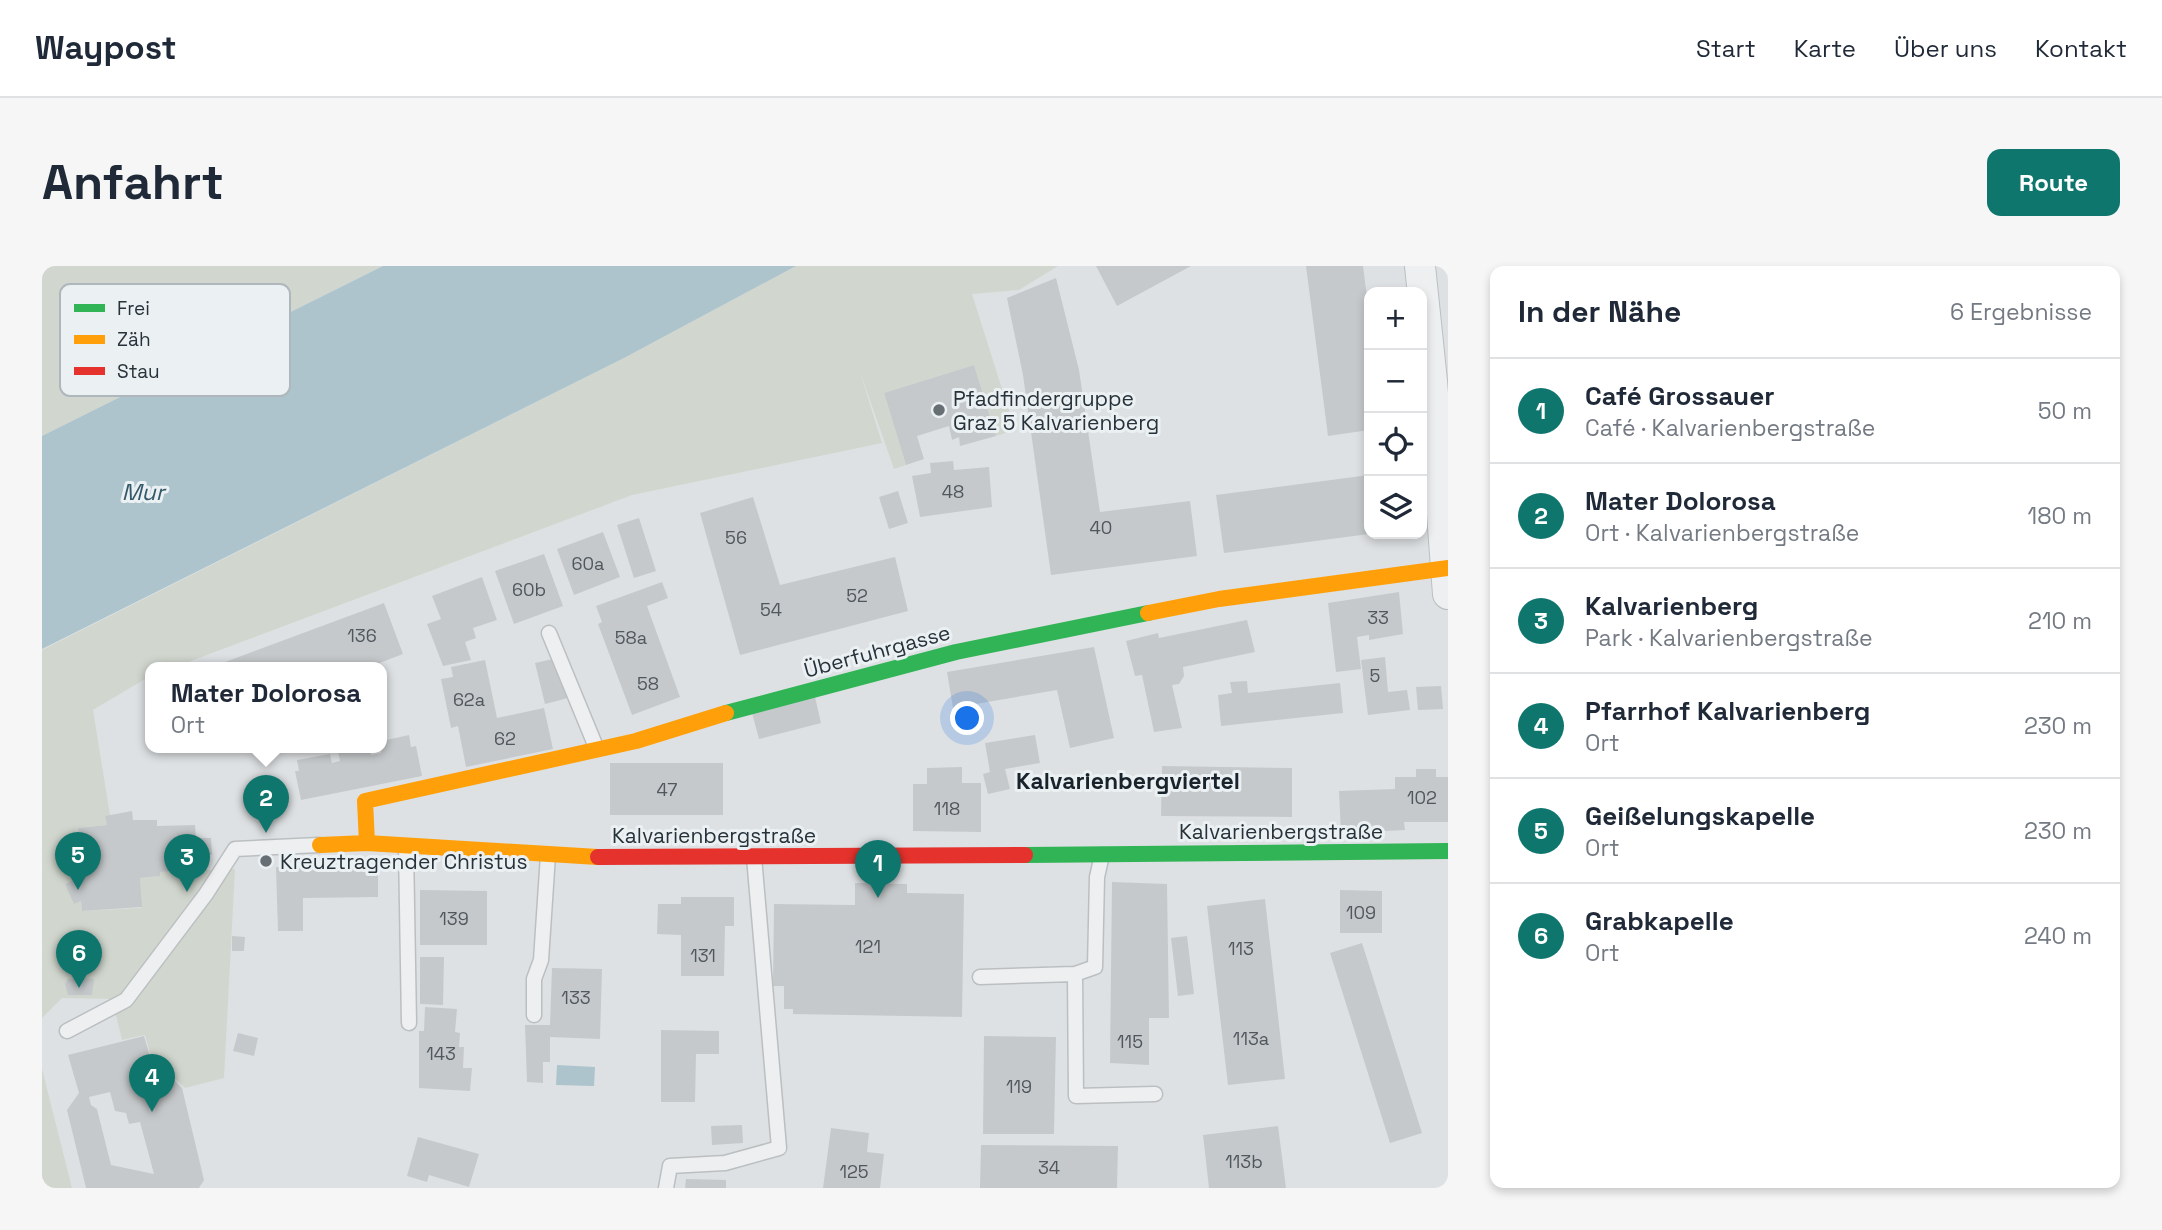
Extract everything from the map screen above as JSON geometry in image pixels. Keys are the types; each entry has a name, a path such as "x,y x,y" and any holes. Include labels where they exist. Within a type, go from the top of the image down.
{"street":[{"path":"1420,266 1447,577"},
{"name":"Überfuhrgasse","path":"367,843 365,801 636,741 735,710 956,652 1219,599 1447,577"},
{"name":"Kalvarienbergstraße","path":"320,845 367,843 615,858 1448,851"}],"lane":[{"path":"549,633 597,749"},
{"name":"Kalvarienbergstraße","path":"67,1031 125,1000 206,894 235,849 320,845"},
{"path":"406,845 409,1023"},
{"path":"534,1015 534,979 541,960 548,854"},
{"path":"980,977 1075,974 1095,967 1097,877 1103,854"},
{"path":"666,1188 670,1166 725,1163 779,1148 754,856"},
{"path":"1075,974 1076,1096 1155,1094"}],"shaded area":[{"path":"42,266 383,266 290,312 290,284 60,284 60,396 122,396 42,436"},
{"path":"796,266 1058,266 1019,290 972,294 1015,430 996,436 974,365 884,393 906,465 894,469 859,369 882,443 632,495 188,662 145,662 145,679 93,710 110,815 107,825 78,828 85,875 65,884 74,903 81,901 82,911 141,908 140,878 160,876 160,872 235,869 224,1078 185,1088 173,1077 158,1082 145,1035 122,1040 112,999 62,998 42,1018 42,650 624,358"},
{"path":"42,1069 72,1188 42,1188"}],"water":[{"name":"Mur","path":"383,266 796,266 624,358 42,649 42,436 122,396 290,396 290,312"},
{"path":"557,1065 595,1067 594,1086 556,1085"}],"building":[{"path":"1096,266 1191,266 1117,306"},
{"path":"1306,266 1363,266 1366,287 1364,431 1328,436"},
{"path":"1056,278 1079,370 1100,512 1190,501 1197,556 1051,575 1023,375 1007,298"},
{"name":"Pfadfindergruppe Graz 5 Kalvarienberg","path":"974,365 996,436 960,446 959,437 952,440 949,426 917,436 924,459 906,465 884,393"},
{"path":"953,461 954,470 989,467 992,507 920,517 912,476 931,473 930,463"},
{"path":"1364,476 1364,535 1224,553 1216,495"},
{"path":"898,491 908,523 889,529 879,497"},
{"path":"753,497 780,585 895,557 908,611 740,655 700,513"},
{"path":"639,518 656,571 634,578 617,525"},
{"path":"603,532 620,577 574,595 557,549"},
{"path":"544,554 563,606 514,624 495,571"},
{"path":"482,577 497,620 473,628 476,638 465,642 471,660 443,666 427,624 441,619 432,596"},
{"path":"662,582 668,598 647,606 680,697 632,715 598,624 602,622 596,606"},
{"path":"1399,592 1403,634 1369,640 1369,635 1357,637 1361,669 1336,672 1328,603"},
{"path":"384,603 403,654 382,662 225,662"},
{"path":"1247,620 1255,652 1183,667 1184,676 1179,684 1172,685 1182,728 1154,732 1142,675 1135,676 1126,641 1158,633 1159,638"},
{"path":"1094,647 1114,738 1070,748 1057,690 953,708 947,672"},
{"path":"1385,657 1388,692 1407,690 1410,710 1368,715 1361,660"},
{"path":"553,659 568,698 545,704 535,663"},
{"path":"485,660 497,718 544,708 553,749 466,767 458,726 451,728 441,679 453,677 451,667"},
{"path":"1247,681 1248,693 1340,683 1343,713 1221,726 1218,695 1232,693 1230,682"},
{"path":"1441,686 1443,709 1418,710 1416,687"},
{"path":"815,697 821,723 759,739 752,713"},
{"path":"409,735 411,747 416,746 422,776 301,800 295,771 299,771 297,760 330,754 332,763 340,761 338,753 387,753 387,740"},
{"path":"1035,735 1040,763 1005,769 1010,789 988,794 983,774 990,772 985,743"},
{"path":"610,763 723,763 723,815 610,815"},
{"path":"1162,766 1292,768 1292,817 1161,816"},
{"path":"962,767 962,783 981,783 981,832 913,831 913,784 927,784 927,768"},
{"path":"1416,769 1436,769 1436,777 1448,777 1448,822 1404,822 1405,830 1341,833 1339,791 1395,789 1395,777 1416,777"},
{"path":"132,811 133,820 157,820 157,826 195,825 196,838 211,838 212,855 198,855 198,870 160,872 160,876 140,878 142,907 82,911 81,901 74,904 65,884 85,875 78,828 107,825 105,816"},
{"path":"378,866 378,897 303,898 303,931 278,931 276,867"},
{"path":"1112,882 1167,884 1169,1018 1149,1018 1149,1065 1110,1063"},
{"path":"855,883 907,884 907,893 964,894 962,1017 793,1014 793,1009 784,1009 784,986 773,986 774,904 855,905"},
{"path":"420,890 487,891 487,945 420,945"},
{"path":"1340,890 1382,891 1382,933 1340,933"},
{"path":"681,897 734,897 734,926 725,926 724,976 681,976 681,935 657,934 658,904 681,904"},
{"path":"1265,899 1285,1079 1228,1085 1207,906"},
{"path":"232,936 245,937 244,951 232,951"},
{"path":"1187,936 1194,994 1178,996 1171,938"},
{"path":"1362,943 1422,1133 1390,1143 1330,953"},
{"path":"420,957 444,957 443,1005 420,1004"},
{"path":"552,968 602,969 600,1039 550,1037 550,1062 543,1062 543,1083 527,1082 525,1025 550,1025"},
{"path":"68,979 94,979 92,995 68,995 65,984"},
{"path":"425,1007 457,1009 455,1032 460,1033 459,1047 464,1047 463,1068 472,1068 470,1091 419,1088 419,1031 424,1031"},
{"path":"661,1030 719,1031 719,1054 696,1054 695,1102 661,1102"},
{"path":"238,1033 258,1038 254,1056 233,1051"},
{"path":"144,1036 158,1084 173,1079 182,1088 204,1180 199,1188 86,1188 67,1110 79,1093 68,1055","holes":["110,1092 115,1111 126,1113 129,1124 140,1122 154,1174 111,1165 97,1109 91,1105 89,1097"]},
{"path":"984,1036 1056,1037 1054,1134 983,1134"},
{"path":"742,1125 743,1143 712,1145 711,1126"},
{"path":"1278,1126 1286,1188 1209,1188 1203,1135"},
{"path":"831,1128 869,1133 867,1152 884,1154 880,1188 823,1188"},
{"path":"418,1137 479,1154 469,1187 429,1175 427,1182 407,1176"},
{"path":"981,1145 1118,1146 1117,1188 980,1188"},
{"path":"686,1179 726,1180 726,1188 685,1188"}],"traffic: fast":[{"path":"726,713 956,652 1148,613"},
{"path":"1025,855 1448,851"}],"traffic: slow":[{"path":"1148,613 1219,599 1448,568"},
{"path":"367,843 365,801 636,741 726,713"},
{"path":"320,845 367,843 598,857"}],"traffic: jam":[{"path":"598,857 1025,855"}],"place":[{"name":"Pfadfindergruppe Graz 5 Kalvarienberg","path":"939,410"},
{"name":"Mater Dolorosa","path":"266,833"},
{"name":"Kreuztragender Christus","path":"266,861"},
{"name":"Geißelungskapelle","path":"78,890"},
{"name":"Kalvarienberg","path":"187,892"},
{"name":"Café Grossauer","path":"878,898"},
{"name":"Grabkapelle","path":"79,988"},
{"name":"Pfarrhof Kalvarienberg","path":"152,1112"}],"district":[{"name":"Kalvarienbergviertel","path":"1128,781"}]}
